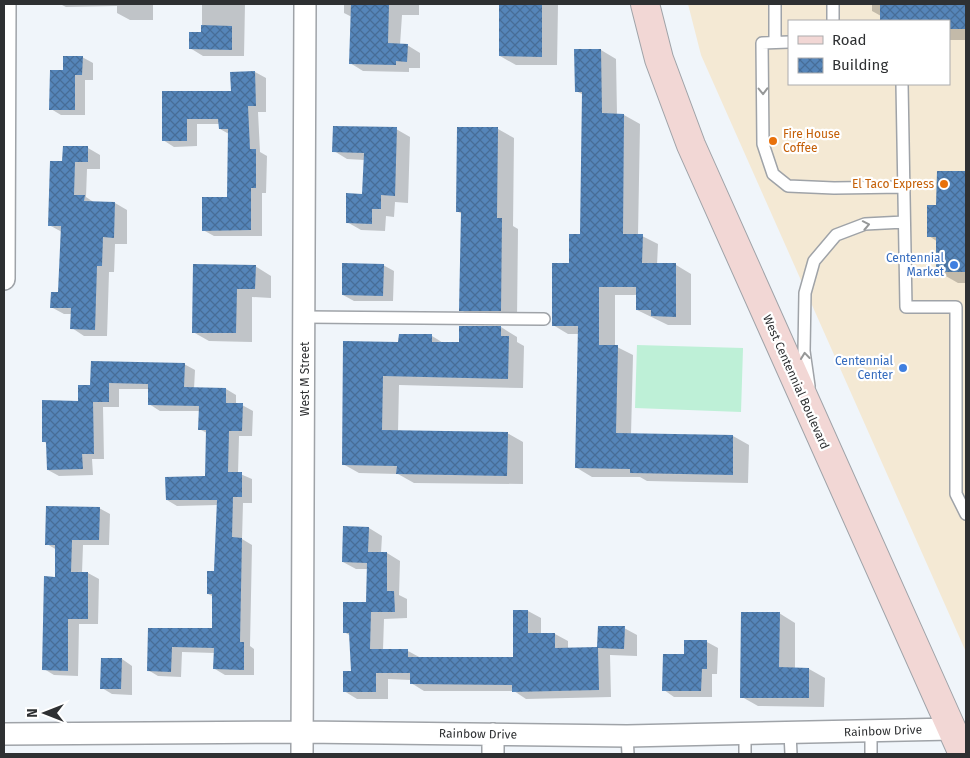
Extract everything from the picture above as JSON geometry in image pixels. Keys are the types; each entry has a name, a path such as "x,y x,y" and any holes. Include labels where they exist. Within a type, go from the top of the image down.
{"main road":[{"name":"West Centennial Boulevard","path":"645,4 659,59 691,145 963,754"}],"street":[{"path":"4,279 5,4"},
{"name":"West M Street","path":"302,754 306,4"},
{"name":"Rainbow Drive","path":"4,734 303,732 493,744 627,745 745,744 790,733 952,728"}],"lane":[{"path":"774,42 775,4"},
{"path":"833,20 834,4"},
{"path":"788,42 762,42 763,144 774,174 788,186 834,188 904,187"},
{"path":"902,85 906,307 956,307 956,494 966,514"},
{"path":"814,422 804,351 805,293 814,261 836,234 865,224 904,222"},
{"path":"305,317 544,319"},
{"path":"871,731 871,754"},
{"path":"790,733 791,754"}],"shaded area":[{"name":"Centennial Center","path":"688,4 966,4 966,652 701,55"}],"green space":[{"path":"637,345 743,348 741,412 635,408"}],"building":[{"path":"351,4 389,4 388,43 408,44 407,62 396,61 396,65 349,64"},
{"path":"499,4 542,4 542,57 499,56"},
{"path":"880,4 966,4 966,29 950,29 950,20 880,20"},
{"path":"201,25 232,26 232,50 189,49 189,32 201,32"},
{"path":"574,49 601,49 602,113 624,114 623,234 643,234 642,263 676,263 676,317 651,316 651,310 636,310 636,287 599,287 599,345 618,345 616,433 733,435 733,475 630,473 630,469 575,468 578,326 552,326 552,263 569,263 569,234 580,234 582,92 575,92"},
{"path":"63,56 83,56 82,75 75,75 75,110 49,110 50,70 63,70"},
{"path":"255,71 256,106 248,106 250,149 256,149 256,188 251,188 251,230 202,231 202,197 227,197 228,129 219,129 218,119 187,119 187,141 162,141 162,91 231,91 230,72"},
{"path":"333,126 397,127 395,196 381,195 381,209 372,209 372,224 346,223 346,193 362,194 364,153 332,152"},
{"path":"457,127 498,127 497,218 502,218 501,311 459,311 461,212 456,212"},
{"path":"63,146 88,146 88,162 75,162 74,195 85,195 84,201 115,202 114,238 103,237 102,266 97,266 95,330 70,329 71,308 50,308 51,292 58,292 61,226 48,226 50,161 62,161"},
{"path":"937,171 966,171 966,272 936,272 936,237 927,237 927,205 936,205"},
{"path":"342,263 384,264 383,296 342,295"},
{"path":"193,264 256,265 255,289 237,289 236,333 192,333"},
{"path":"459,326 501,326 501,336 509,336 508,379 383,376 382,430 508,432 507,476 396,474 397,466 342,465 343,341 398,342 399,334 432,334 432,342 459,342"},
{"path":"91,361 185,363 184,387 226,388 226,403 243,403 242,431 229,431 228,472 242,472 242,497 233,497 232,537 242,538 240,642 244,642 244,670 213,669 214,648 172,647 171,672 147,671 148,628 212,628 212,594 207,594 207,571 214,571 217,500 166,500 165,477 205,476 206,430 198,430 199,406 148,405 148,384 109,383 109,402 93,402 94,454 82,454 83,469 47,470 46,442 42,442 42,400 78,401 78,385 90,385"},
{"path":"46,506 100,507 99,540 72,540 71,572 88,572 88,619 68,619 68,671 42,670 44,576 55,577 55,545 45,545"},
{"path":"343,526 369,527 368,552 387,552 387,591 394,591 395,612 371,612 370,649 408,649 408,657 513,657 513,610 528,610 528,633 555,633 555,648 597,647 598,626 625,626 624,649 598,648 599,690 512,692 512,685 410,684 410,673 376,673 376,692 343,692 343,671 351,671 349,633 343,633 343,602 366,602 367,563 342,562"},
{"path":"741,612 780,612 779,667 809,668 809,698 740,698"},
{"path":"684,640 707,640 707,669 702,669 701,691 662,691 663,654 684,654"},
{"path":"101,658 122,658 121,689 100,689"}],"place":[{"name":"Fire House Coffee","path":"773,141"},
{"name":"El Taco Express","path":"944,184"},
{"name":"Centennial Market","path":"954,265"},
{"name":"Centennial Center","path":"903,368"}]}
